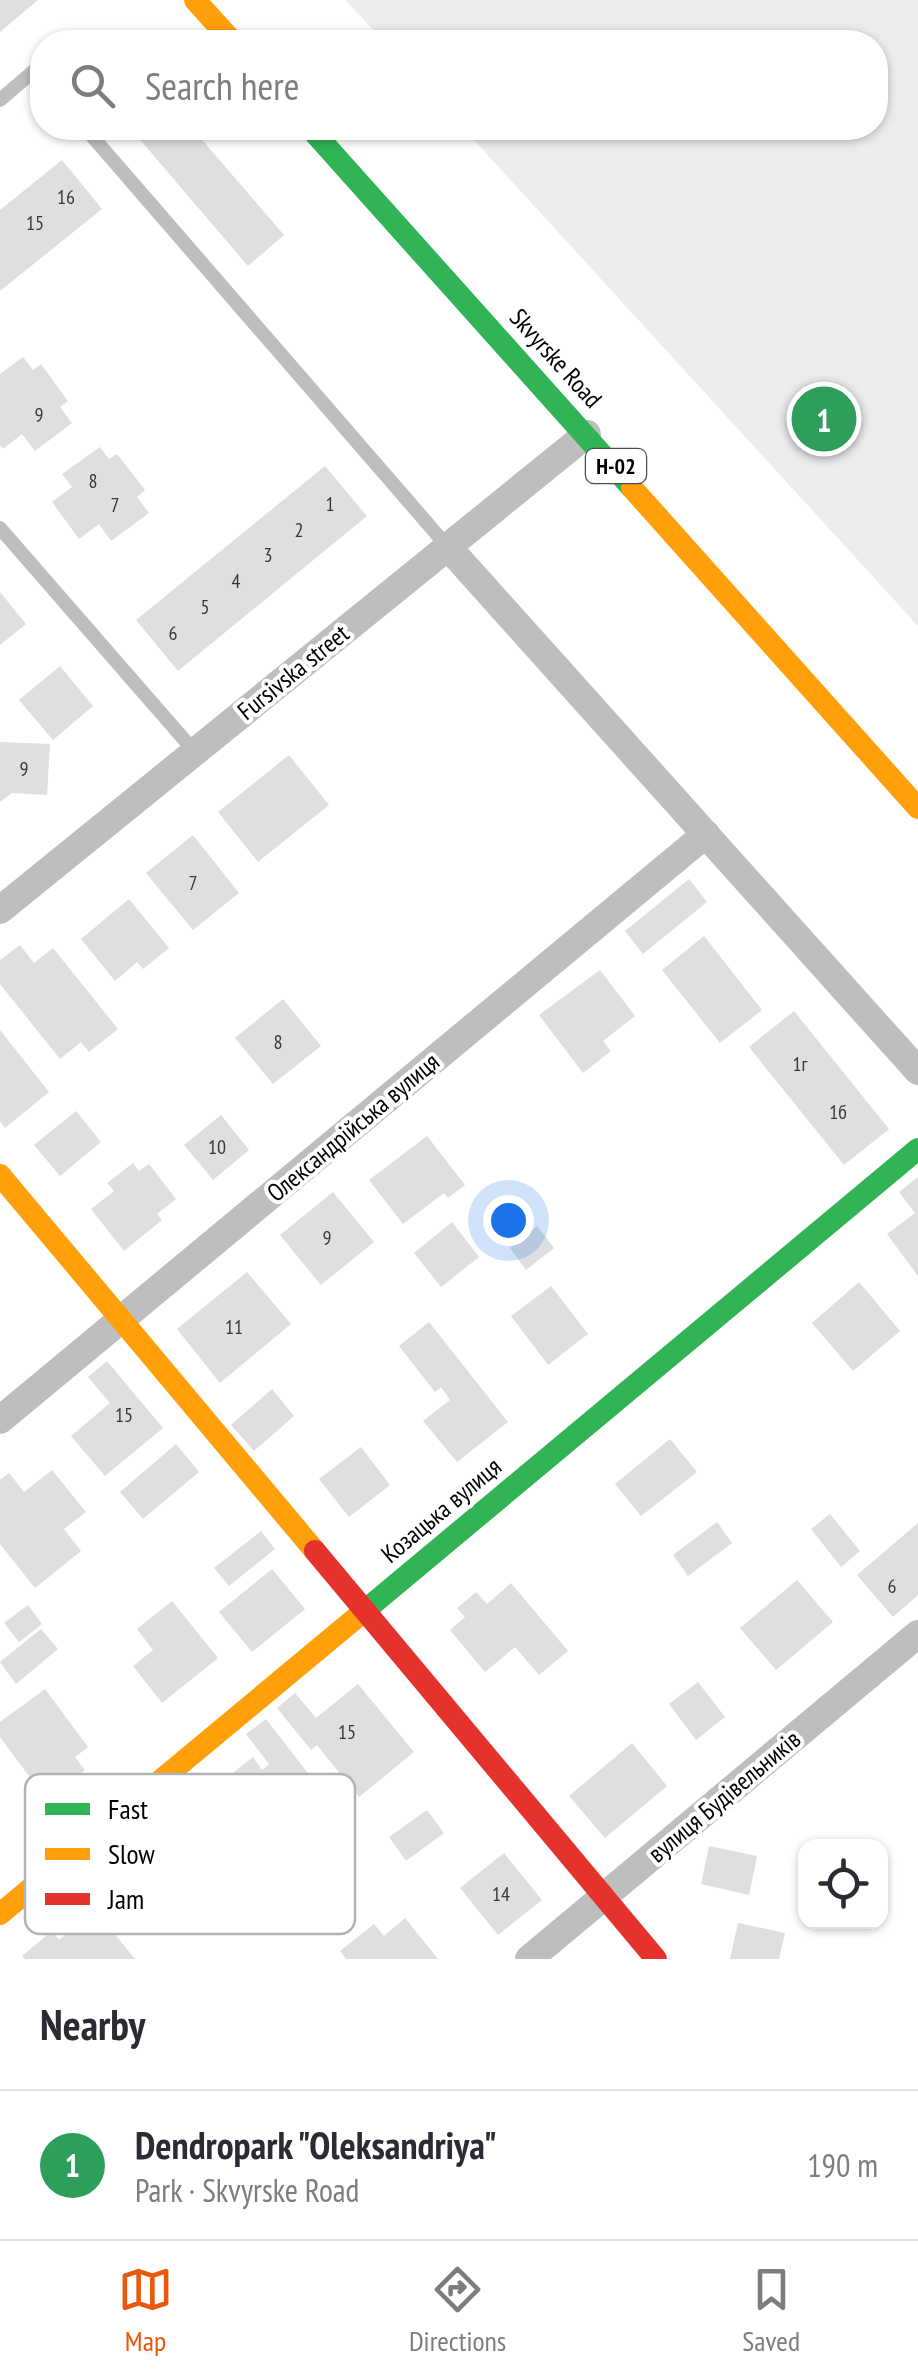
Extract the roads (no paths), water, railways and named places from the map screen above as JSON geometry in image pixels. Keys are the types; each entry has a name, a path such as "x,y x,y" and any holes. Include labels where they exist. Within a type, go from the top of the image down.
{"street":[{"path":"195,0 222,30"},
{"name":"Skvyrske Road","path":"321,140 918,808"},
{"name":"Fursivska street","path":"0,910 587,434"},
{"path":"447,546 918,1071"},
{"name":"Олександрійська вулиця","path":"0,1420 706,834"},
{"name":"Козацька вулиця","path":"168,1774 918,1149"},
{"path":"0,1174 656,1959"},
{"name":"вулиця Будівельників","path":"529,1959 918,1634"},
{"name":"Козацька вулиця","path":"0,1914 25,1893"}],"lane":[{"path":"0,100 30,74"},
{"path":"95,140 447,546"},
{"path":"0,528 194,752"}],"place":[{"name":"Dendropark \"Oleksandriya\"","path":"824,419"}]}
